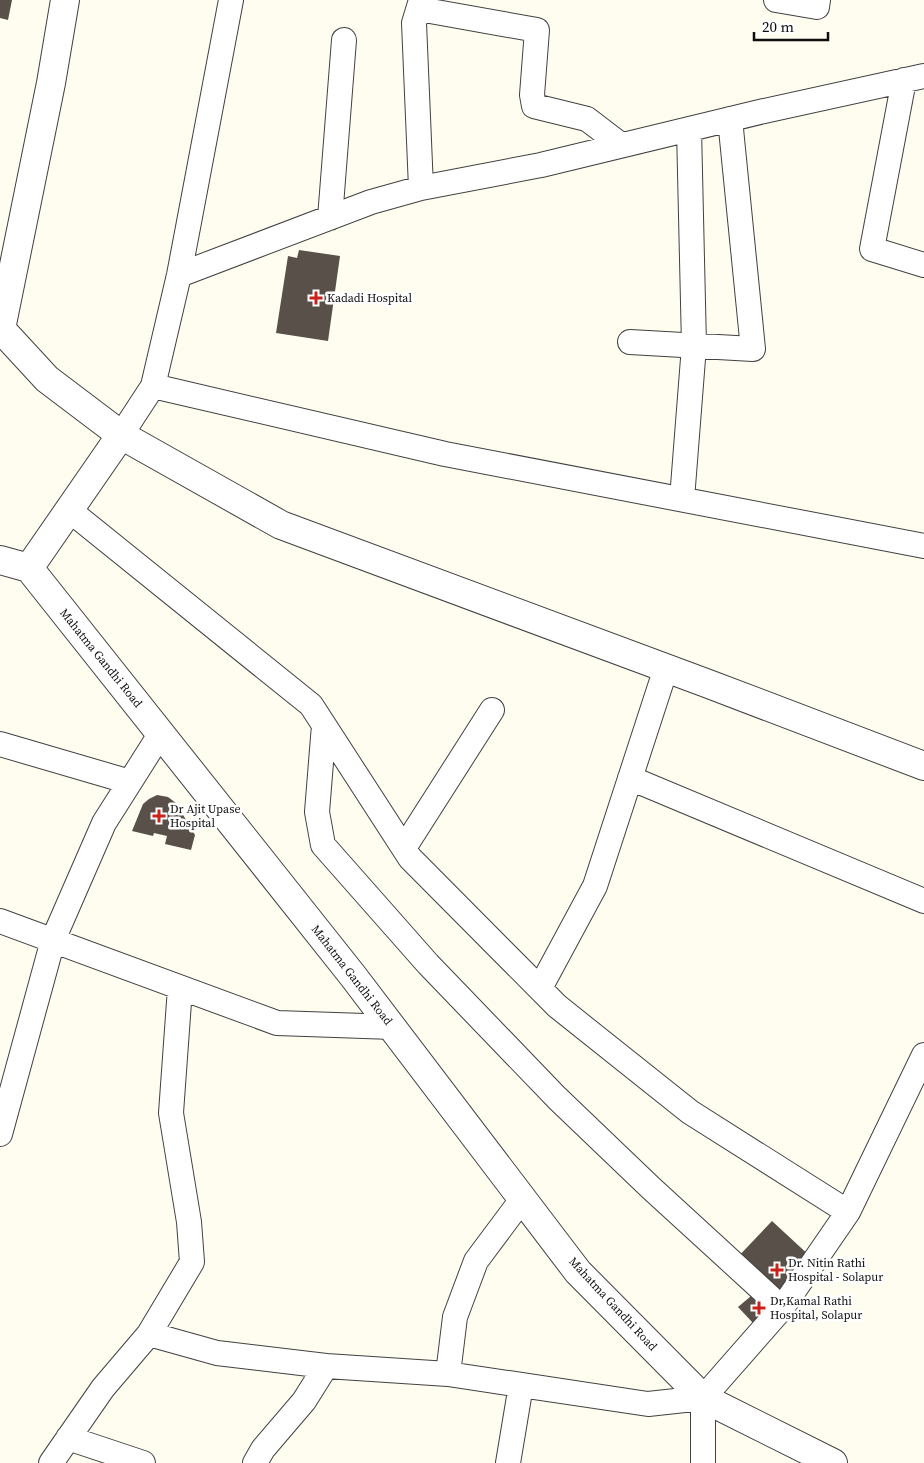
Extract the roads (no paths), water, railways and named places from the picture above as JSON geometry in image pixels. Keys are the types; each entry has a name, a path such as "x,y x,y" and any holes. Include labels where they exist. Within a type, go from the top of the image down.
{"street":[{"path":"65,0 52,83 0,329 47,379 121,435 281,526 666,668 924,766"},
{"path":"0,560 29,568 153,386 179,275 231,0"},
{"path":"776,0 817,7 818,0"},
{"path":"421,188 414,23 420,5 537,30 532,96 534,106 587,119 621,145"},
{"path":"330,218 344,40"},
{"path":"179,275 371,202 421,188 541,165 730,119 914,78 872,249 924,265"},
{"path":"630,342 753,349 730,119"},
{"path":"682,499 694,346 689,129"},
{"path":"153,386 445,454 924,546"},
{"path":"69,510 311,705 410,858 558,1006 690,1112 848,1212"},
{"name":"Mahatma Gandhi Road","path":"29,568 393,1027 578,1272 703,1398 832,1463"},
{"path":"540,988 595,886 666,668"},
{"path":"404,848 492,710"},
{"path":"324,725 317,812 323,845 428,964 557,1098 651,1188 782,1308"},
{"path":"0,1134 53,940 104,824 161,733"},
{"path":"0,744 130,782"},
{"path":"630,778 924,901"},
{"path":"0,921 277,1023 393,1027"},
{"path":"51,1463 103,1388 149,1334 192,1262 189,1222 171,1113 180,988"},
{"path":"703,1463 703,1398 782,1308 848,1212 924,1057"},
{"path":"448,1374 455,1317 476,1261 523,1198"},
{"path":"149,1334 218,1353 326,1366 448,1374 648,1404 703,1398"},
{"path":"256,1463 264,1449 304,1401 326,1366"},
{"path":"508,1463 521,1386"},
{"path":"68,1438 143,1463"}],"place":[{"name":"Kadadi Hospital","path":"316,298"},
{"name":"Dr Ajit Upase Hospital","path":"159,816"},
{"name":"Dr. Nitin Rathi Hospital - Solapur","path":"777,1270"},
{"name":"Dr,Kamal Rathi Hospital, Solapur","path":"759,1308"}]}
